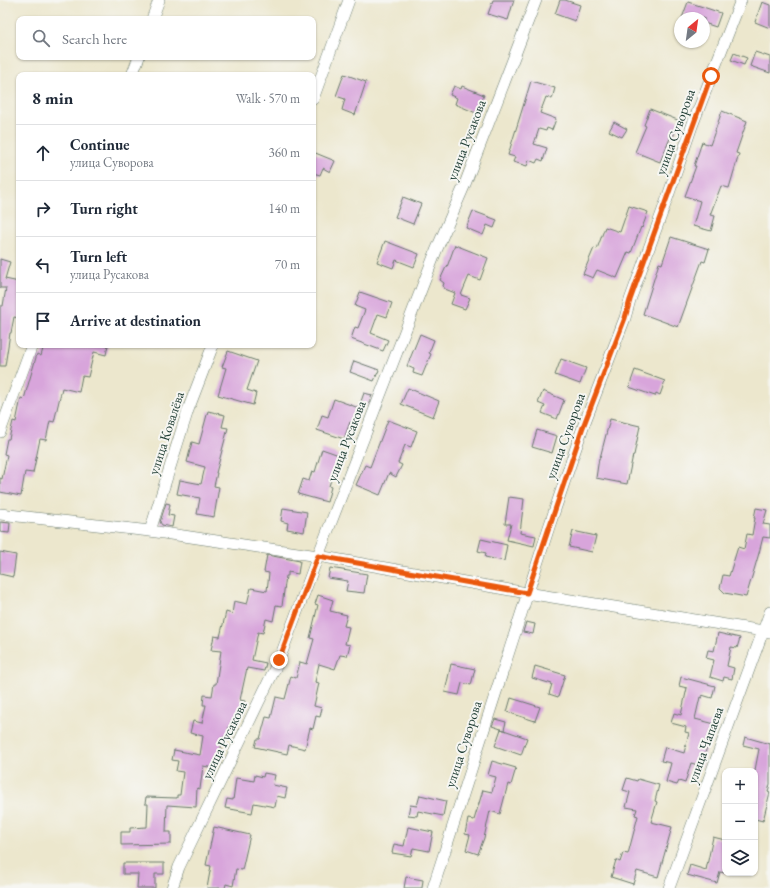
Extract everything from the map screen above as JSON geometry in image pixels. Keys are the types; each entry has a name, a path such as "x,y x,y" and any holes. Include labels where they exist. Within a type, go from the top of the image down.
{"street":[{"path":"153,16 159,0"},
{"path":"316,91 349,0"},
{"name":"улица Русакова","path":"172,888 179,867 279,660 436,251 466,184 536,0"},
{"name":"улица Суворова","path":"433,888 527,593 583,427 625,318 630,300 692,126 741,0"},
{"path":"133,72 138,60"},
{"path":"0,432 31,348"},
{"name":"улица Ковалёва","path":"150,531 188,410 212,348"},
{"path":"0,514 150,531 318,556 527,593 766,631"},
{"name":"улица Чапаева","path":"669,888 766,631 770,612"}],"building":[{"path":"493,0 514,0 508,20 488,14"},
{"path":"560,0 565,0 580,5 575,21 555,14"},
{"path":"688,2 721,13 716,27 710,25 710,12 684,12"},
{"path":"762,2 770,5 770,28 755,22"},
{"path":"755,52 770,57 770,73 750,66"},
{"path":"734,53 747,58 744,65 731,60"},
{"path":"344,74 366,82 355,115 342,110 345,99 336,96"},
{"path":"531,81 555,88 552,99 546,97 540,113 556,119 552,130 547,128 546,131 539,129 534,144 547,148 543,161 538,159 536,163 529,160 527,166 513,162 515,157 508,155"},
{"path":"454,86 461,89 462,86 484,95 476,113 455,104 457,98 450,95"},
{"path":"650,109 680,121 673,137 671,136 660,162 635,152 646,126 644,125"},
{"path":"722,111 747,121 736,153 739,154 729,188 721,186 710,215 715,216 711,231 693,226 700,201 685,196 696,166 694,166 702,142 710,145"},
{"path":"614,122 627,129 622,137 609,131"},
{"path":"316,153 335,161 330,172 323,168 320,175 316,174"},
{"path":"403,197 421,204 413,224 395,217"},
{"path":"629,206 648,212 631,253 628,252 617,278 597,270 593,278 583,274 594,248 597,249 605,227 620,232"},
{"path":"473,211 497,220 494,228 487,225 483,235 466,228"},
{"path":"671,237 709,249 705,262 702,261 678,327 643,314 659,263 662,264"},
{"path":"385,241 419,254 414,267 396,260 393,268 377,262"},
{"path":"455,245 488,258 480,280 469,276 461,295 470,298 465,309 451,304 455,293 445,289 443,286 444,283 440,280 447,267"},
{"path":"0,259 10,262 5,279 16,281 16,317 14,317 10,333 5,366 0,366 0,306 3,306 6,288 0,288"},
{"path":"360,292 392,303 387,317 378,314 371,333 388,340 383,351 351,339 355,327 358,328 365,310 355,306"},
{"path":"420,334 434,340 429,353 431,354 422,376 413,373 414,369 407,366"},
{"path":"43,348 107,348 106,355 94,352 88,377 82,376 79,392 62,388 54,422 50,421 46,440 40,439 33,473 25,472 21,496 0,492 0,478 2,479 7,455 4,454 7,439 9,439 13,421 16,422 21,398 24,399 37,354 41,356"},
{"path":"228,351 257,361 247,390 256,393 253,405 218,395 226,368 222,367"},
{"path":"561,359 586,368 580,384 555,375"},
{"path":"354,361 379,370 374,381 350,372"},
{"path":"635,370 665,381 660,395 656,393 655,396 629,387"},
{"path":"408,388 439,401 433,417 401,404"},
{"path":"543,391 564,400 557,419 542,413 545,406 538,403"},
{"path":"364,393 372,395 368,406 360,404"},
{"path":"334,399 359,408 353,423 350,422 344,439 317,430 322,415 328,417"},
{"path":"208,411 225,415 222,427 228,428 216,473 214,486 219,487 214,517 197,514 200,498 177,494 180,480 201,484 205,467 187,462 192,442 199,444"},
{"path":"610,419 640,426 627,484 596,478 599,458"},
{"path":"388,420 417,431 411,447 405,445 398,463 402,465 396,477 389,473 380,495 356,485 365,465 370,467"},
{"path":"537,430 557,436 552,453 532,447"},
{"path":"322,449 339,455 329,486 331,487 327,502 298,494 303,479 309,481 312,471 315,472"},
{"path":"509,497 524,499 520,533 536,536 534,546 507,540 511,524 505,524"},
{"path":"166,503 170,504 168,515 174,516 172,527 162,525 160,522"},
{"path":"283,508 307,512 304,532 287,529 288,523 281,521"},
{"path":"756,508 767,510 763,524 770,525 770,538 763,537 746,597 725,593 720,588 723,575 729,576 738,547 744,549 747,534 752,535"},
{"path":"0,522 10,523 9,533 0,532"},
{"path":"573,531 596,536 592,552 569,547"},
{"path":"481,539 507,545 504,561 485,557 486,553 478,551"},
{"path":"0,552 16,555 13,577 0,574"},
{"path":"267,555 300,561 298,574 288,572 288,576 286,576 282,606 276,605 273,621 266,619 263,633 258,632 252,660 266,663 264,671 247,668 240,700 245,701 243,715 236,715 234,727 229,726 227,738 223,737 220,754 217,754 214,768 203,766 200,789 197,788 196,807 167,805 166,832 171,832 171,844 121,845 121,832 130,832 130,828 147,827 148,804 145,804 146,797 177,798 177,795 180,795 183,772 176,771 178,761 172,760 174,750 200,755 203,736 190,733 193,721 202,723 206,705 203,705 204,695 212,696 214,684 216,684 221,651 211,650 214,636 220,637 226,612 232,614 234,601 247,604 251,588 267,591 269,573 264,572"},
{"path":"330,568 367,574 364,593 346,591 348,581 328,578"},
{"path":"318,595 333,600 330,611 347,615 344,626 349,627 345,644 350,645 347,656 340,655 335,669 319,664 315,682 319,683 314,706 322,708 320,717 316,716 313,729 310,728 305,749 289,745 287,754 255,747 257,739 260,739 266,717 271,718 276,697 285,699 291,676 296,678 300,662 307,664 314,639 310,638 318,605 315,604"},
{"path":"526,622 535,624 533,634 523,632"},
{"path":"718,633 740,638 737,648 731,647 727,666 734,668 732,679 724,677 723,681 710,677 714,660 706,658 708,650 714,651"},
{"path":"451,664 475,669 471,685 462,683 459,695 445,692"},
{"path":"535,666 565,675 558,697 549,694 552,684 532,678"},
{"path":"681,677 715,686 712,698 702,695 702,698 700,697 695,719 715,724 713,735 710,734 702,766 691,763 685,783 679,781 677,785 666,782 671,763 661,761 665,747 684,753 689,733 685,732 686,727 671,723 674,713 681,715 687,688 679,686"},
{"path":"511,698 540,707 535,721 507,712"},
{"path":"495,719 506,722 504,730 492,726"},
{"path":"501,729 527,738 521,755 495,746"},
{"path":"745,737 770,744 770,784 768,792 770,792 763,821 758,820 758,768 755,768 759,749 743,745"},
{"path":"492,761 516,768 511,785 508,784 500,814 490,811 484,838 478,854 466,850 470,835 465,834 468,819 474,820 483,790 492,792 496,777 488,775"},
{"path":"264,773 275,775 273,785 287,788 285,798 277,796 275,807 254,803 252,813 225,808 227,799 233,800 236,778 254,781 255,775 263,777"},
{"path":"627,778 637,781 638,779 659,785 655,801 657,802 651,822 672,827 658,877 637,871 633,884 611,877 616,860 620,862 623,853 628,854 638,816 635,815 637,809 626,807 630,792 623,790"},
{"path":"420,795 446,801 443,816 418,811 417,816 408,815 410,805 417,806"},
{"path":"214,827 250,835 242,870 236,869 233,886 226,884 225,888 207,888 211,866 206,865"},
{"path":"408,827 433,832 429,851 413,848 411,856 392,853 394,844 404,846"},
{"path":"713,837 722,839 722,872 720,872 717,883 687,875 690,865 706,870"},
{"path":"123,863 164,863 164,874 155,874 155,888 137,888 138,874 123,874"},
{"path":"406,877 423,880 422,888 404,888"}],"route":[{"path":"279,660 318,556 527,593 583,427 625,318 630,300 711,76"}]}
